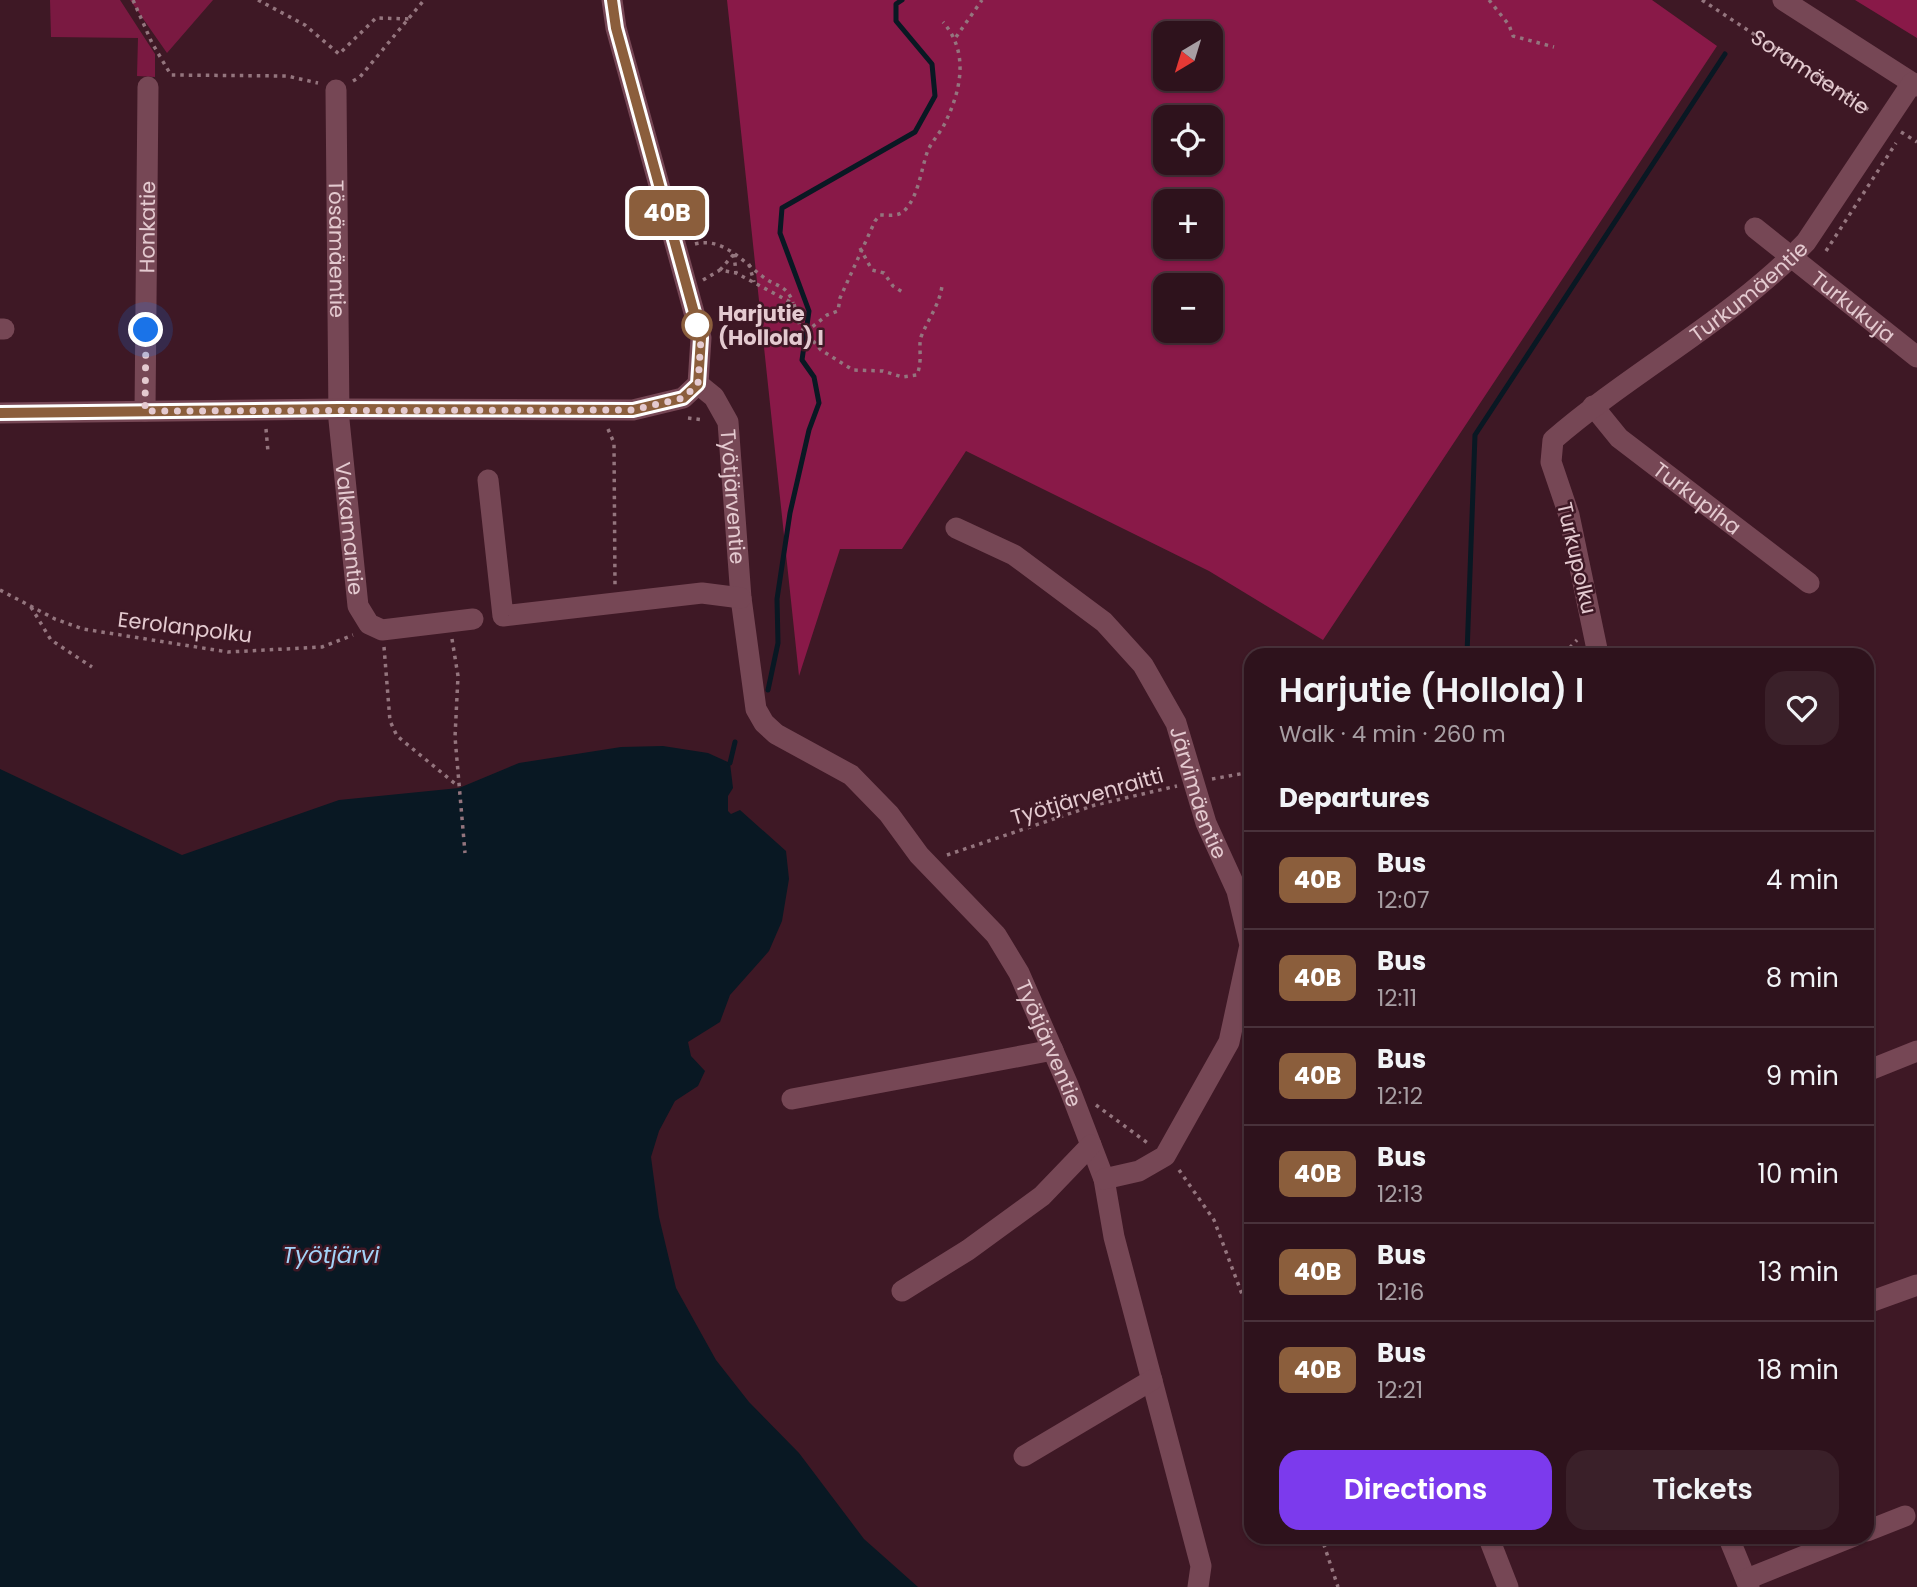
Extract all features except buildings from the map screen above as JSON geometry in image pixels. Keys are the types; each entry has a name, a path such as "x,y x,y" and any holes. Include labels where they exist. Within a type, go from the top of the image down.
{"street":[{"path":"0,413 339,409 633,410 683,398 698,384 701,338 616,28 612,0"},
{"path":"1783,0 1914,85"},
{"name":"Turkumäentie","path":"1552,462 1553,440 1593,406 1723,316 1806,243 1894,127 1914,85"},
{"name":"Honkatie","path":"145,411 148,87"},
{"name":"Tösämäentie","path":"336,90 339,409"},
{"name":"Turkukuja","path":"1755,228 1917,356"},
{"name":"Työtjärventie","path":"698,384 713,397 728,422 741,598 756,709 764,723 776,734 851,775 889,814 919,855 996,934 1019,972 1068,1084 1104,1179 1114,1237 1201,1566 1198,1587"},
{"name":"Turkupiha","path":"1593,406 1619,438 1809,583"},
{"name":"Valkamantie","path":"339,409 359,606 376,627"},
{"name":"Turkupolku","path":"1552,462 1569,515 1597,648"},
{"name":"Työtjärventie","path":"488,480 502,616 702,593 741,598"},
{"name":"Järvimäentie","path":"956,528 1014,555 1104,622 1143,665 1176,723 1206,823 1237,891 1244,918"},
{"path":"376,627 473,620"},
{"name":"Järvimäentie","path":"1165,1156 1229,1042 1244,976"},
{"path":"792,1099 1053,1049"},
{"path":"1874,1068 1906,1053 1917,1052"},
{"path":"902,1291 968,1250 1042,1196 1091,1145"},
{"path":"1104,1179 1139,1171 1165,1156"},
{"path":"1874,1300 1917,1285"},
{"path":"1024,1456 1152,1380"},
{"path":"1874,1528 1905,1516"},
{"path":"1491,1544 1508,1587"},
{"path":"1731,1544 1748,1583 1836,1544"}],"path":[{"path":"133,0 152,43 171,75 287,76 311,80 336,90 360,77 425,0"},
{"path":"258,0 305,25 339,54 376,18 410,19"},
{"path":"956,37 982,0"},
{"path":"1489,0 1509,25 1513,36 1554,47"},
{"name":"Soramäentie","path":"1702,0 1917,142"},
{"path":"806,332 827,315 838,311 840,298 860,248 880,215 897,215 905,211 915,193 929,148 953,106 959,85 961,63 956,37 943,22"},
{"name":"Turkumäentie","path":"1809,270 1831,244 1880,171 1894,127"},
{"path":"676,249 710,242 734,254 762,277 784,287 794,304 800,326 821,350 853,370 883,371 902,377 917,375 923,360 920,340 939,304 942,286"},
{"path":"860,248 872,270 884,273 893,286 905,293"},
{"path":"701,283 720,270 734,254"},
{"path":"734,254 736,273"},
{"path":"749,264 754,282"},
{"path":"720,270 736,273 794,304"},
{"path":"606,418 614,443 615,601"},
{"path":"265,424 268,452"},
{"name":"Eerolanpolku","path":"0,590 55,620 83,629 229,652 322,648 376,627"},
{"path":"30,606 51,640 92,667"},
{"path":"449,623 458,676 455,737 465,853"},
{"path":"376,627 390,721 397,736 458,786"},
{"path":"1570,648 1578,639 1576,629"},
{"name":"Työtjärvenraitti","path":"947,855 1095,805 1244,773"},
{"path":"1068,1084 1165,1156 1197,1193 1213,1220 1244,1300"},
{"path":"1324,1544 1338,1587"}],"shaded area":[{"path":"50,0 120,0 155,54 155,77 137,76 138,38 51,37"},
{"path":"130,0 213,0 167,53"},
{"path":"727,0 1652,0 1717,46 1323,640 1209,571 966,451 902,549 840,549 799,676"},
{"path":"1855,0 1917,0 1917,38"}],"water":[{"name":"Työtjärvi","path":"663,746 708,753 730,763 733,788 728,796 728,811 731,814 740,810 786,851 789,879 782,921 769,951 730,995 720,1022 688,1042 691,1056 705,1071 698,1086 675,1101 659,1131 651,1157 659,1217 676,1288 716,1360 749,1402 799,1453 864,1539 918,1587 0,1587 0,769 182,855 339,800 459,788 519,763 621,747"}],"waterway":[{"path":"768,690 778,643 777,599 790,513 809,430 819,403 814,377 802,360 809,311 780,233 782,208 915,132 935,96 932,64 896,21 896,4 902,0"},
{"path":"1467,648 1475,435 1725,54"},
{"path":"730,763 735,742"}],"bus line":[{"name":"40B","path":"0,413 339,409 633,410 661,406 683,398 698,384 701,338 616,28 612,0"}],"place":[{"name":"Harjutie (Hollola) I","path":"697,325"}],"route":[{"path":"146,330 145,411 633,410 661,406 683,398 698,384 701,338 695,316 697,325"}]}
